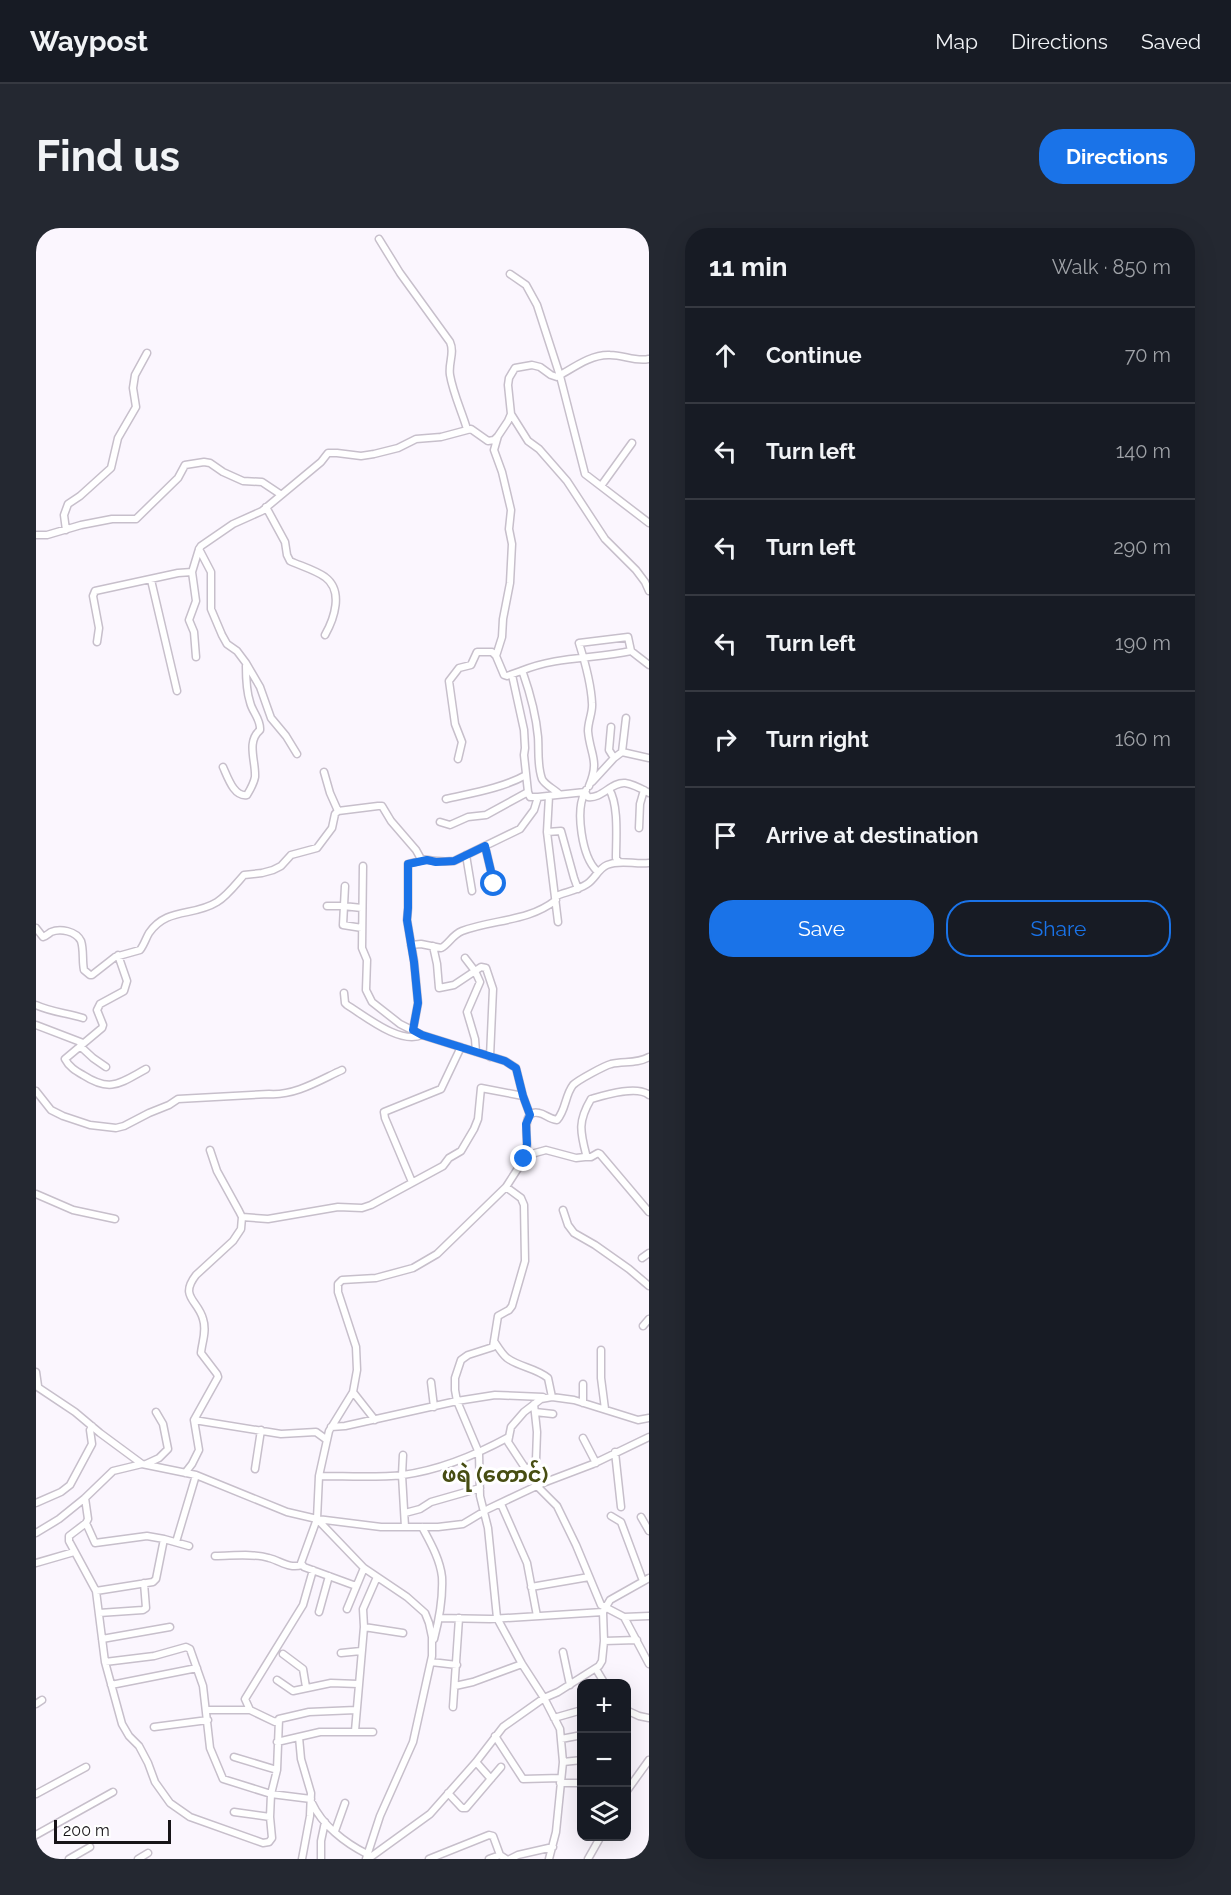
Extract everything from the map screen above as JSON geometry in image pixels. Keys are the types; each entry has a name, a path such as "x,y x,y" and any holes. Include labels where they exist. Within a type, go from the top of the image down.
{"street":[{"path":"380,239 400,273 450,342 453,351 450,376 467,429"},
{"path":"510,274 526,285 533,295 560,376 583,470 591,480 649,523"},
{"path":"66,530 64,515 68,504 111,468 118,438 136,407 133,387 135,375 147,354"},
{"path":"649,359 603,356 554,377 536,366 515,368 508,385 511,414 528,441 539,449 567,481 605,539 636,570 649,591"},
{"path":"495,656 502,637 510,583 512,544 509,529 511,510 494,450 498,436 511,414"},
{"path":"196,657 194,632 189,620 196,601 192,572 199,549 232,524 262,511 328,453 361,456 374,454 390,451 416,439 441,437 467,429 474,430 488,441 498,436"},
{"path":"601,486 632,443"},
{"path":"36,535 47,535 112,519 136,519 178,478 185,465 189,463 210,463 243,481 262,482 280,494"},
{"path":"266,507 285,542 290,561 324,576 334,587 335,609 325,635"},
{"path":"199,549 211,572 211,609 214,619 227,644 246,663 260,687 271,718 297,754"},
{"path":"97,642 99,628 94,612 93,593 95,591 192,572"},
{"path":"151,580 177,691"},
{"path":"597,872 587,853 579,820 582,797 594,775 595,764 588,729 593,705 579,642 628,637 632,651 649,665"},
{"path":"458,759 462,742 453,716 450,678 459,668 471,665 477,652 492,652 504,675 512,675 555,660 598,657 632,651"},
{"path":"223,767 235,791 239,795 246,796 255,779 252,742 261,725 250,705 246,663"},
{"path":"521,671 529,690 536,722 542,779 559,794"},
{"path":"512,675 524,730 526,775 528,792 531,797 587,789 622,752 626,718"},
{"path":"610,727 609,750 614,758"},
{"path":"622,752 649,758"},
{"path":"324,772 338,812"},
{"path":"446,799 512,782 526,775"},
{"path":"587,789 588,796 593,797 627,783 646,791 640,804 639,828"},
{"path":"609,789 612,792 615,813 616,858 619,862"},
{"path":"440,822 450,825 468,817 486,815 528,792"},
{"path":"549,796 547,832 558,922"},
{"path":"413,1030 418,1003 407,920 408,864 424,860 454,861 520,830 534,810 538,797"},
{"path":"36,928 43,937 58,931 69,931 75,934 81,941 84,970 90,975 118,955 141,950 147,935 160,921 173,914 199,910 218,902 243,875 273,870 291,855 317,848 332,828 335,814 338,812 382,806 416,850 418,856 424,860"},
{"path":"547,832 561,831 578,889"},
{"path":"485,846 494,884"},
{"path":"466,855 472,891"},
{"path":"411,945 443,947 460,932 486,924 521,918 540,910 556,898 588,884 597,872 606,866 619,862 649,863"},
{"path":"363,867 362,948 367,960 366,990 372,1002 400,1024 422,1035 505,1061 516,1068 530,1115"},
{"path":"345,886 343,925 362,928"},
{"path":"327,906 362,908"},
{"path":"433,946 439,988 454,985 481,967 486,968 493,989 490,1056"},
{"path":"118,955 127,981 124,992 100,1004 97,1010 103,1024 102,1028 66,1057 67,1063 96,1083 111,1085 122,1082 146,1069"},
{"path":"465,958 479,977 480,986 467,1012 476,1052"},
{"path":"344,993 345,1003 371,1021 397,1034 413,1037 422,1035"},
{"path":"36,1005 50,1012 59,1011 83,1018"},
{"path":"36,1024 82,1044 93,1058 106,1067"},
{"path":"412,1182 384,1112 441,1089 461,1047"},
{"path":"302,1565 316,1519 319,1476 327,1440 331,1427 353,1392 356,1347 338,1292 338,1284 342,1280 376,1278 413,1268 437,1254 506,1188 524,1159 527,1144 526,1124 530,1115 536,1112 556,1120 561,1114 573,1085 609,1064 641,1061 649,1057"},
{"path":"36,1091 51,1110 63,1116 90,1125 116,1128 178,1099 280,1095 342,1070"},
{"path":"242,1217 268,1219 338,1207 365,1207 394,1194 443,1166 449,1158 461,1150 478,1119 481,1088 523,1096"},
{"path":"585,1157 580,1131 581,1119 591,1099 611,1093 635,1090 646,1092 649,1095"},
{"path":"185,1473 199,1450 194,1420 218,1377 201,1353 205,1327 203,1318 190,1300 189,1289 196,1275 239,1234 242,1217 218,1171 210,1150"},
{"path":"524,1159 546,1150 576,1158 589,1158 598,1153 649,1212"},
{"path":"506,1188 521,1198 524,1205 525,1261 512,1305 509,1310 498,1316 493,1347 468,1355 461,1360 454,1378 457,1401 479,1453 480,1496 488,1528 497,1618 560,1729 563,1762 556,1832 549,1859"},
{"path":"36,1194 73,1210 115,1219"},
{"path":"563,1210 567,1226 574,1233 629,1269 649,1286"},
{"path":"642,1258 649,1253"},
{"path":"643,1326 649,1319"},
{"path":"494,1341 506,1357 543,1373 548,1378 549,1397"},
{"path":"601,1350 604,1409"},
{"path":"36,1372 37,1386 144,1464 196,1475 288,1512 316,1519 381,1527 457,1526 537,1486 596,1463 649,1437"},
{"path":"431,1382 434,1407"},
{"path":"583,1384 583,1403"},
{"path":"353,1392 375,1420"},
{"path":"331,1427 495,1395 549,1397 583,1403 638,1420 649,1418"},
{"path":"549,1397 541,1399 524,1412 511,1427 508,1442 537,1486 557,1506 576,1545 598,1602 604,1610"},
{"path":"526,1471 536,1460 534,1404"},
{"path":"36,1533 59,1519 113,1471 159,1458 168,1449 163,1424 156,1412"},
{"path":"535,1412 553,1414"},
{"path":"194,1420 280,1434 316,1432 327,1440"},
{"path":"36,1503 62,1492 70,1485 92,1444 90,1430 92,1426"},
{"path":"255,1469 261,1430"},
{"path":"319,1476 402,1475 429,1470 479,1453 509,1437"},
{"path":"583,1438 596,1463"},
{"path":"615,1452 621,1507"},
{"path":"403,1455 405,1527"},
{"path":"176,1542 196,1475"},
{"path":"405,1513 420,1509 431,1502 480,1488"},
{"path":"85,1498 88,1520 69,1536 69,1541 96,1591 105,1662 122,1724 139,1746 155,1782 170,1803 190,1816 263,1843 269,1842 272,1838 271,1794 277,1770 278,1721"},
{"path":"501,1504 527,1563 537,1616"},
{"path":"370,1858 430,1814 476,1762 502,1727 544,1698 596,1669 602,1661 604,1610 610,1600 646,1580 621,1522 610,1516"},
{"path":"640,1518 649,1531"},
{"path":"316,1519 364,1568 407,1597 425,1614 429,1623 432,1643 431,1662 414,1743 380,1816 370,1858"},
{"path":"86,1523 95,1543 147,1536 189,1546"},
{"path":"422,1527 434,1551 442,1576 439,1618 432,1643"},
{"path":"96,1591 156,1580 164,1539"},
{"path":"36,1563 74,1552"},
{"path":"215,1556 260,1556 291,1567 302,1565 356,1586"},
{"path":"347,1609 364,1568"},
{"path":"250,1710 245,1699 303,1605 313,1570"},
{"path":"319,1612 329,1576"},
{"path":"531,1587 588,1577"},
{"path":"355,1731 357,1684 364,1627 363,1609 377,1578"},
{"path":"99,1613 146,1608 144,1583"},
{"path":"439,1618 497,1618 604,1610 624,1617 649,1617"},
{"path":"624,1617 649,1664"},
{"path":"453,1707 459,1618"},
{"path":"102,1638 170,1627"},
{"path":"364,1627 403,1633"},
{"path":"604,1641 637,1640"},
{"path":"105,1662 154,1656 186,1647 192,1652 203,1686 210,1748 222,1779 271,1794 310,1799"},
{"path":"341,1653 361,1651"},
{"path":"563,1652 570,1685"},
{"path":"283,1654 303,1669 306,1687"},
{"path":"431,1662 457,1665"},
{"path":"455,1686 522,1664"},
{"path":"111,1684 197,1668"},
{"path":"596,1669 602,1679"},
{"path":"276,1680 291,1691 331,1683 357,1684"},
{"path":"207,1710 250,1710 275,1722 309,1712 356,1710"},
{"path":"554,1718 577,1711"},
{"path":"631,1714 649,1718"},
{"path":"154,1727 208,1720"},
{"path":"277,1742 320,1732 374,1732"},
{"path":"495,1736 523,1779 577,1783"},
{"path":"561,1739 577,1736"},
{"path":"299,1737 301,1759 309,1785 310,1799 310,1816 302,1859"},
{"path":"234,1757 277,1770"},
{"path":"630,1787 649,1760"},
{"path":"563,1762 577,1761"},
{"path":"476,1762 491,1779"},
{"path":"36,1794 86,1767"},
{"path":"448,1793 464,1809 501,1767"},
{"path":"36,1835 113,1792"},
{"path":"310,1799 324,1822 370,1858"},
{"path":"335,1831 345,1803"},
{"path":"234,1812 270,1817"},
{"path":"321,1859 324,1822"},
{"path":"429,1859 489,1835 493,1836 506,1858"},
{"path":"588,1859 598,1841"},
{"path":"69,1859 90,1847"},
{"path":"489,1859 506,1858 553,1847"},
{"path":"138,1859 148,1853"}],"district":[{"name":"ဖရဲ (တောင်)","path":"495,1475"}],"route":[{"path":"494,884 485,846 454,861 427,860 408,864 407,920 418,1003 413,1030 422,1035 505,1061 516,1068 530,1115 526,1124 527,1144 524,1159"}]}
